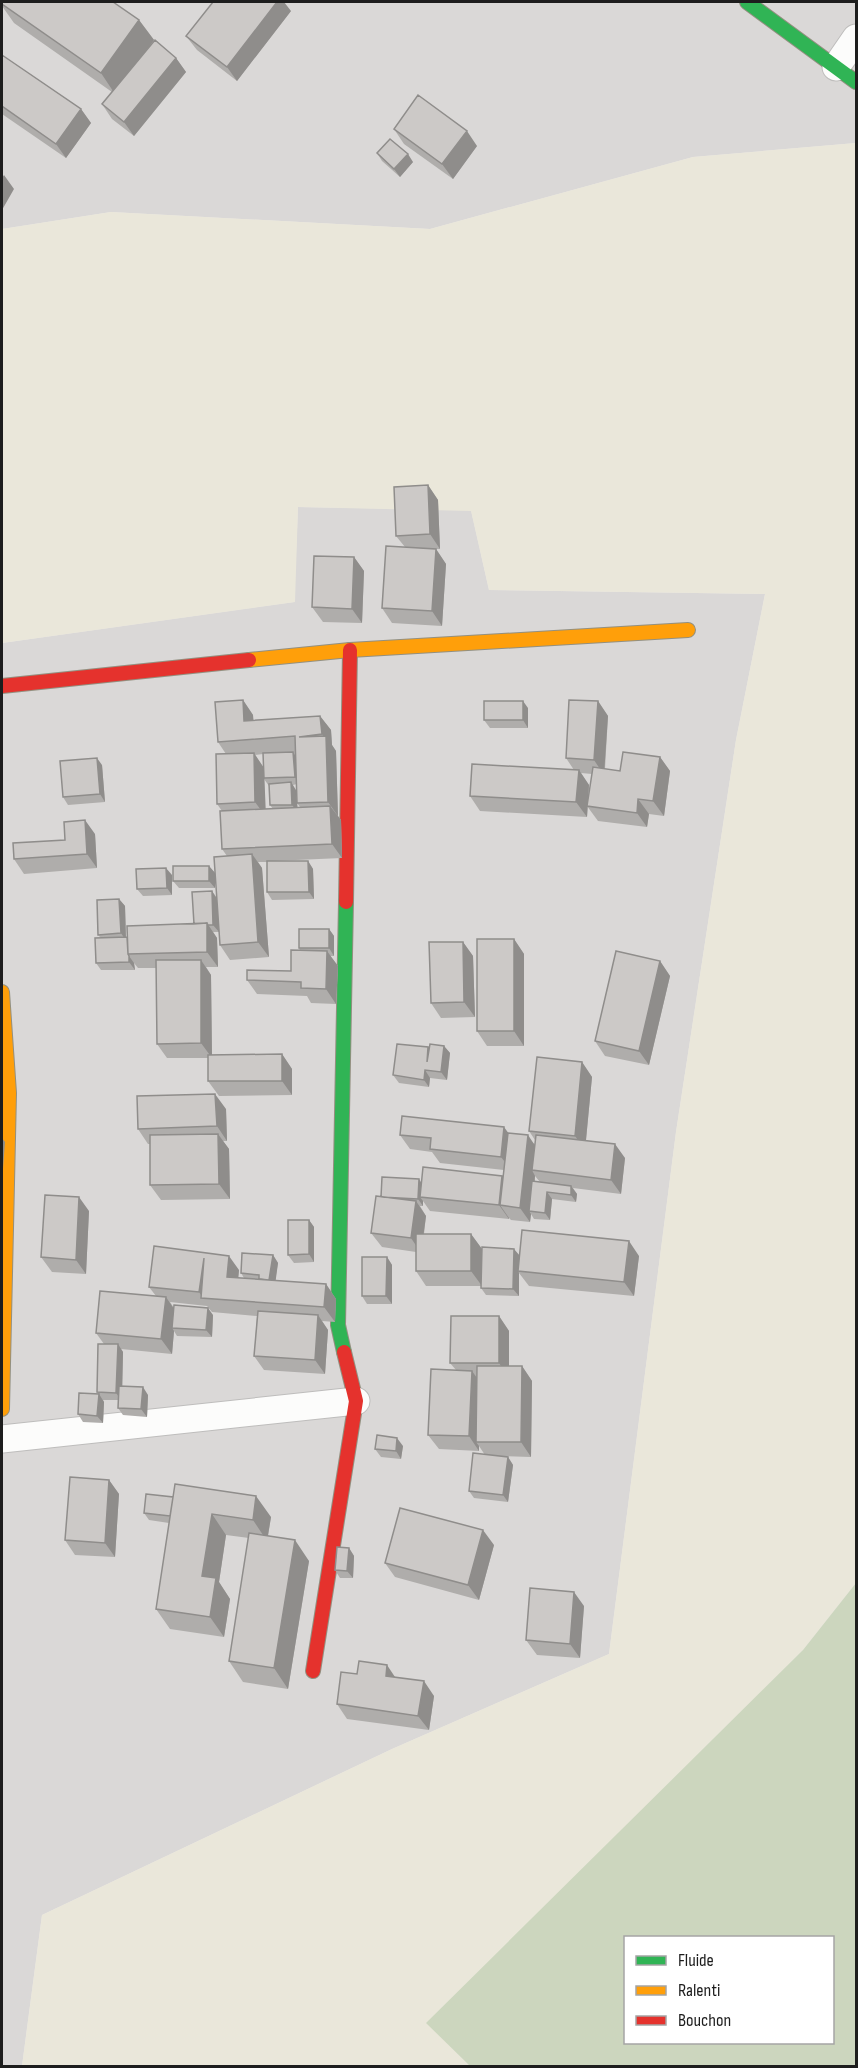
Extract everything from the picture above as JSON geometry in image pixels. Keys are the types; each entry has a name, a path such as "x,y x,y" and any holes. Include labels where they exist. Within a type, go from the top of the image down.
{"street":[{"path":"747,2 846,75 856,38"},
{"path":"2,686 350,650 688,630"},
{"path":"313,1671 356,1401 338,1324 342,1223 350,650"},
{"path":"2,992 6,1023 9,1093 2,1409"},
{"path":"2,1439 356,1401"}],"shaded area":[{"path":"2,2 856,2 856,143 693,157 430,229 111,212 2,229"},
{"path":"856,143 856,1583 803,1650 427,2023 470,2066 22,2066 42,1915 392,1749 609,1654 676,1132 736,740 765,594 489,590 471,511 298,507 295,602 2,643 2,229 111,212 430,229 693,157"},
{"path":"298,507 471,510 489,590 765,594 736,740 676,1132 609,1654 392,1749 42,1915 22,2066 2,2066 2,643 294,602"}],"green space":[{"path":"856,1583 856,2066 470,2066 426,2023 803,1650"}],"building":[{"path":"2,2 113,2 139,20 101,73"},
{"path":"213,2 277,2 227,67 186,36"},
{"path":"155,40 176,58 124,122 102,104"},
{"path":"2,55 81,109 56,144 2,106"},
{"path":"418,95 467,131 442,164 394,129"},
{"path":"390,139 408,154 394,169 377,153"},
{"path":"428,485 430,534 396,536 394,487"},
{"path":"386,546 436,549 432,611 382,608"},
{"path":"314,556 354,557 352,609 312,607"},
{"path":"243,700 244,721 320,716 322,734 299,737 326,736 328,802 297,803 295,736 218,742 215,702"},
{"path":"569,700 598,701 594,760 566,758"},
{"path":"484,701 523,701 523,720 484,720"},
{"path":"293,752 295,777 264,778 263,753"},
{"path":"623,752 660,757 653,801 638,799 637,813 587,806 593,767 620,771"},
{"path":"254,753 255,802 217,804 216,754"},
{"path":"97,758 100,794 63,797 60,761"},
{"path":"472,764 579,770 576,802 470,796"},
{"path":"291,782 292,805 270,805 269,784"},
{"path":"330,806 332,844 222,849 220,811"},
{"path":"85,820 87,854 14,859 13,843 65,840 64,822"},
{"path":"252,854 258,942 220,945 214,857"},
{"path":"267,861 308,861 309,892 267,892"},
{"path":"173,866 209,866 209,881 173,881"},
{"path":"166,868 167,888 137,889 136,869"},
{"path":"212,891 213,925 194,924 192,892"},
{"path":"119,899 121,933 98,935 97,900"},
{"path":"207,923 207,952 128,954 127,926"},
{"path":"299,929 329,929 329,948 299,948"},
{"path":"127,937 129,962 96,963 95,938"},
{"path":"477,939 514,939 514,1031 477,1031"},
{"path":"429,942 463,942 464,1002 431,1003"},
{"path":"291,950 327,951 326,989 301,988 301,982 247,980 247,970 291,971"},
{"path":"616,951 660,961 639,1051 595,1041"},
{"path":"156,960 201,960 201,1043 157,1044"},
{"path":"397,1044 428,1047 427,1062 430,1044 444,1046 441,1072 425,1070 424,1080 393,1075"},
{"path":"282,1054 282,1081 208,1081 208,1055"},
{"path":"537,1057 582,1062 575,1136 529,1131"},
{"path":"215,1094 217,1126 138,1129 137,1096"},
{"path":"402,1116 504,1127 501,1157 430,1149 431,1138 400,1135"},
{"path":"508,1133 528,1135 520,1208 500,1205"},
{"path":"218,1134 219,1184 150,1185 150,1135"},
{"path":"536,1135 615,1144 611,1180 532,1170"},
{"path":"423,1167 502,1176 499,1205 420,1197"},
{"path":"382,1177 419,1179 418,1199 381,1197"},
{"path":"532,1181 571,1186 571,1195 547,1192 545,1213 529,1211"},
{"path":"45,1195 79,1197 76,1260 41,1257"},
{"path":"376,1196 416,1201 411,1238 371,1233"},
{"path":"288,1220 309,1220 309,1254 288,1255"},
{"path":"522,1230 629,1241 624,1282 518,1271"},
{"path":"416,1234 471,1234 471,1271 416,1271"},
{"path":"154,1246 229,1256 227,1277 326,1284 324,1307 201,1298 204,1258 199,1292 149,1287"},
{"path":"482,1247 514,1249 513,1289 481,1288"},
{"path":"242,1253 273,1255 269,1280 259,1279 259,1275 241,1273"},
{"path":"362,1257 387,1257 386,1296 362,1296"},
{"path":"100,1291 166,1297 161,1339 96,1333"},
{"path":"174,1305 208,1308 206,1330 172,1328"},
{"path":"258,1311 318,1315 315,1360 254,1356"},
{"path":"451,1316 499,1316 499,1363 450,1363"},
{"path":"98,1344 118,1344 116,1393 97,1392"},
{"path":"477,1366 522,1366 521,1442 476,1442"},
{"path":"431,1369 472,1371 469,1436 428,1435"},
{"path":"119,1386 143,1387 141,1409 118,1408"},
{"path":"79,1393 99,1394 97,1416 78,1414"},
{"path":"377,1435 397,1438 396,1451 375,1449"},
{"path":"473,1453 508,1457 503,1495 469,1491"},
{"path":"70,1477 109,1480 105,1543 65,1540"},
{"path":"175,1484 256,1496 253,1520 212,1514 202,1576 216,1578 210,1617 156,1609"},
{"path":"146,1494 173,1497 170,1516 144,1513"},
{"path":"400,1508 483,1530 468,1585 385,1563"},
{"path":"249,1533 295,1540 274,1668 229,1661"},
{"path":"337,1547 349,1548 347,1571 335,1570"},
{"path":"530,1588 574,1592 570,1644 526,1640"},
{"path":"359,1661 387,1665 386,1676 424,1681 418,1716 337,1704 341,1672 357,1674"}],"traffic: fast":[{"path":"747,2 856,82"},
{"path":"344,1352 338,1325 346,902"}],"traffic: slow":[{"path":"249,660 350,650 688,630"},
{"path":"2,992 9,1093 2,1409"}],"traffic: jam":[{"path":"346,902 350,650"},
{"path":"2,686 249,660"},
{"path":"313,1671 356,1401 344,1352"}]}
